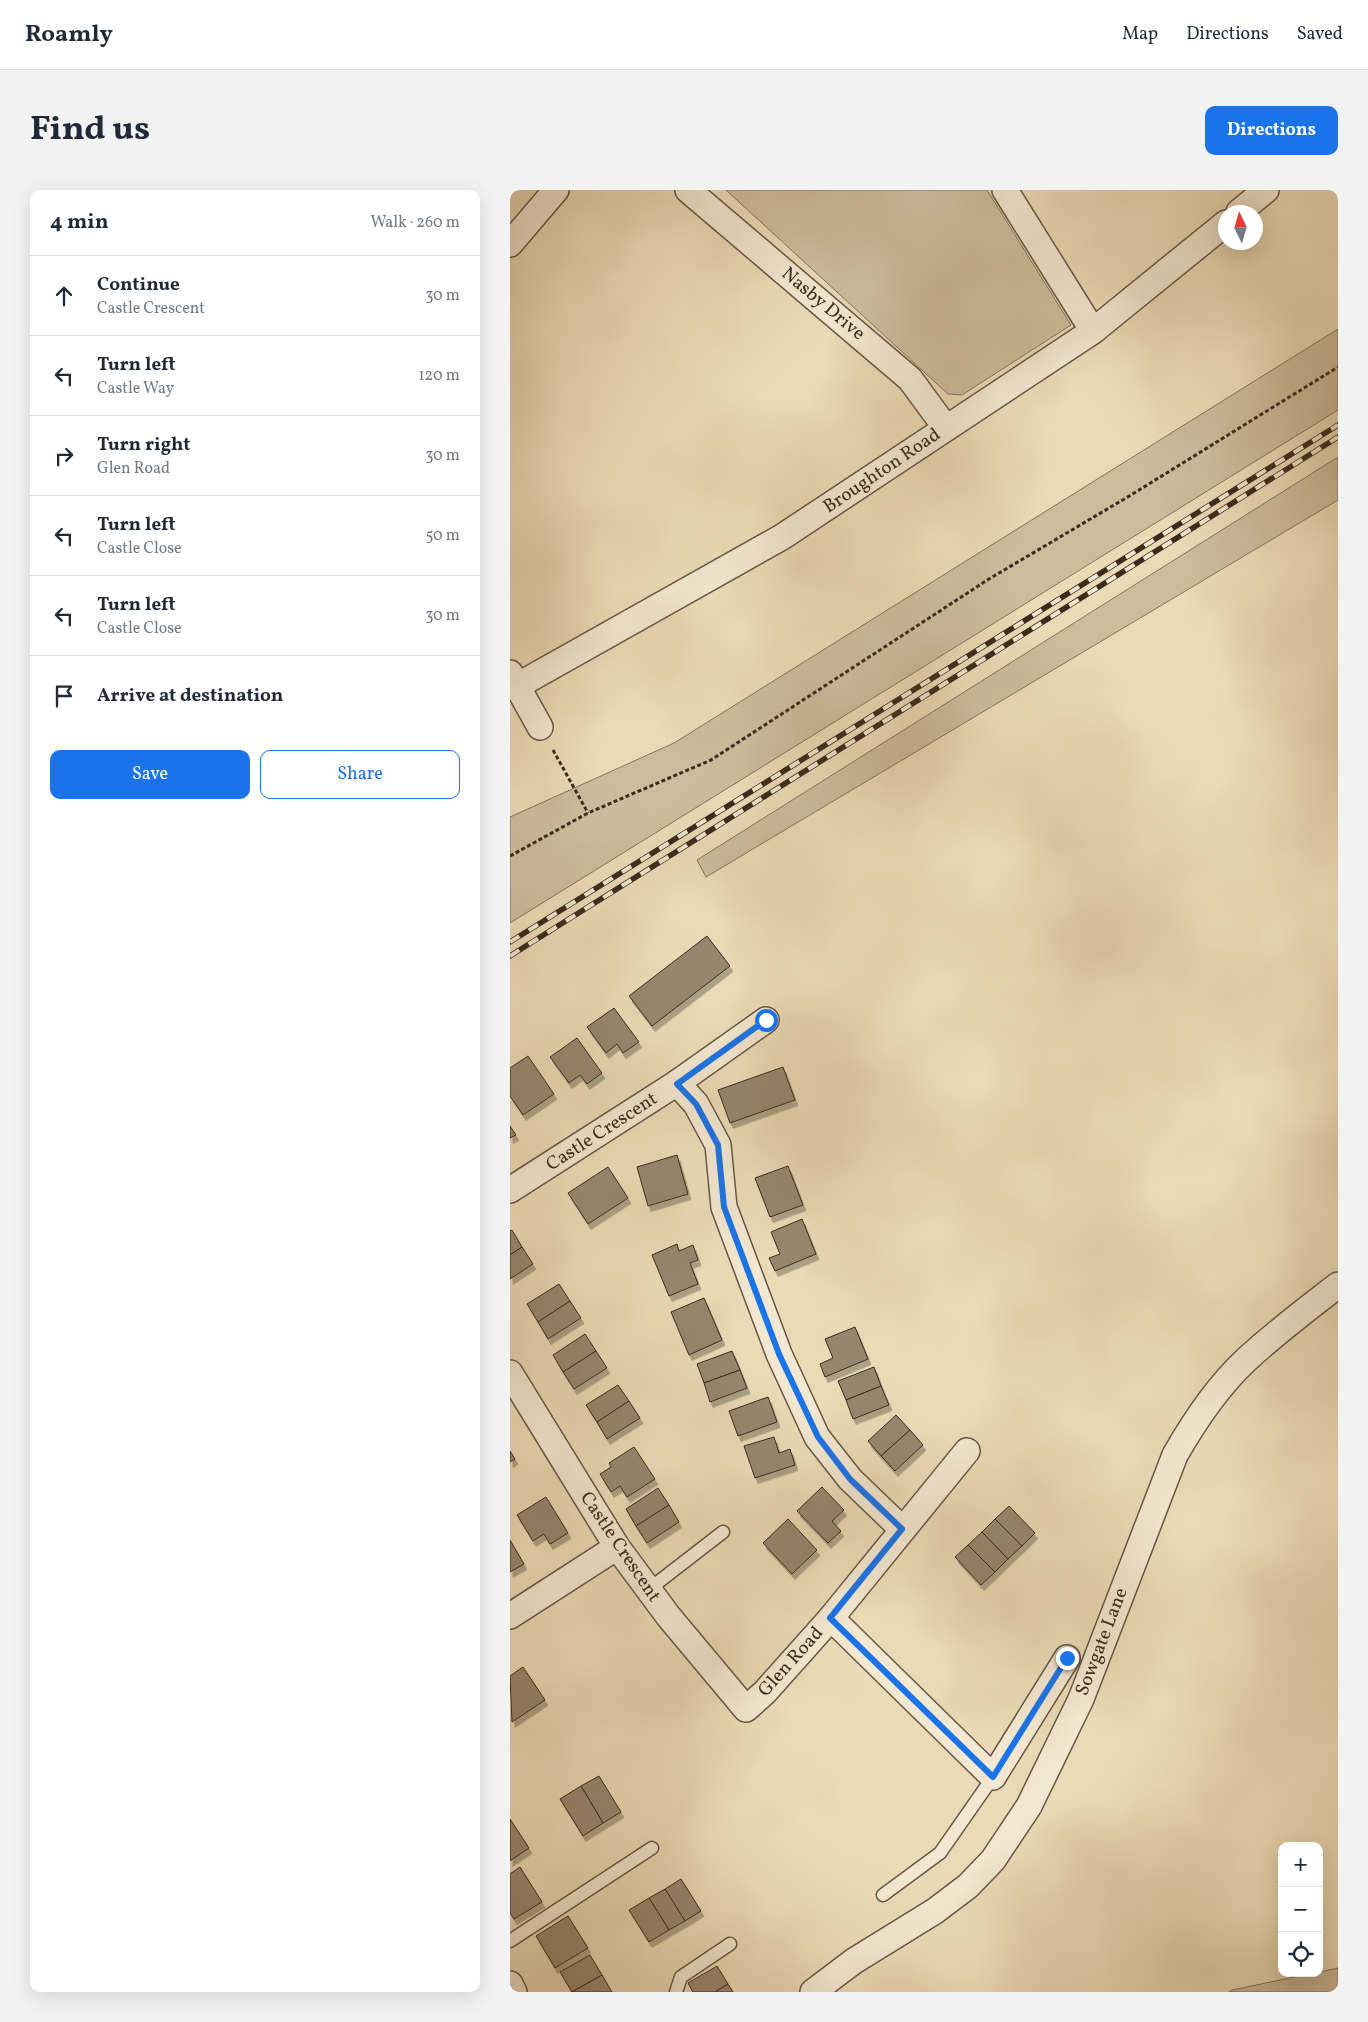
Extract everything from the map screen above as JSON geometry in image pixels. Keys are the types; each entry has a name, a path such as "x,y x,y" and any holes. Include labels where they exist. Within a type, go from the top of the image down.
{"street":[{"path":"510,244 556,190"},
{"name":"Nasby Drive","path":"688,190 910,379 946,428"},
{"path":"1004,190 1093,331"},
{"path":"1248,205 1266,190"},
{"name":"Broughton Road","path":"540,727 513,679 782,537 1093,331 1218,229"},
{"name":"Castle Crescent","path":"510,1190 677,1084 766,1020"},
{"path":"677,1084 696,1104 718,1145 724,1207 779,1354 818,1437 850,1479 902,1529"},
{"name":"Sowgate Lane","path":"813,1992 854,1961 935,1911 968,1886 993,1860 1029,1806 1081,1699 1168,1473 1196,1420 1219,1389 1246,1360 1338,1284"},
{"name":"Castle Crescent","path":"510,1373 617,1547 648,1590 746,1709"},
{"name":"Glen Road","path":"746,1709 765,1692 830,1618 967,1451"},
{"path":"510,1616 617,1547"},
{"path":"830,1618 993,1777 1067,1658"}],"lane":[{"path":"648,1590 723,1532"},
{"path":"884,1895 940,1853 993,1777"},
{"path":"510,1940 652,1848"},
{"path":"676,1992 681,1977 730,1944"}],"path":[{"path":"510,856 588,813 711,760 989,579 1131,496 1338,367"},
{"path":"540,727 588,813"}],"shaded area":[{"path":"726,190 987,190 1071,325 962,395 948,394"},
{"path":"1338,329 1338,410 510,923 510,817 674,743"},
{"path":"1338,457 1338,500 706,877 697,860"},
{"path":"1338,1968 1338,1992 1229,1992 1295,1977 1323,1977 1323,1971"}],"building":[{"path":"707,936 730,966 652,1026 629,996"},
{"path":"614,1008 639,1042 623,1053 617,1044 606,1053 587,1027"},
{"path":"577,1038 602,1073 587,1084 580,1075 569,1083 550,1057"},
{"path":"528,1056 554,1094 523,1115 510,1096 510,1068"},
{"path":"783,1067 795,1100 730,1123 718,1090"},
{"path":"510,1126 516,1135 510,1138"},
{"path":"677,1155 688,1194 648,1206 637,1167"},
{"path":"788,1166 803,1205 770,1217 755,1178"},
{"path":"608,1167 628,1198 588,1224 568,1193"},
{"path":"802,1219 816,1254 775,1271 769,1258 780,1254 771,1232"},
{"path":"512,1230 522,1247 510,1255 510,1231"},
{"path":"677,1244 679,1251 693,1245 698,1260 690,1263 698,1284 669,1296 652,1255"},
{"path":"522,1247 533,1264 510,1279 510,1255"},
{"path":"559,1284 570,1301 538,1322 527,1304"},
{"path":"704,1298 722,1340 689,1355 671,1312"},
{"path":"570,1301 581,1318 548,1339 538,1322"},
{"path":"855,1327 868,1359 825,1377 820,1364 833,1358 825,1339"},
{"path":"585,1334 596,1351 563,1372 553,1355"},
{"path":"596,1351 607,1368 574,1389 563,1372"},
{"path":"732,1351 740,1370 704,1383 697,1364"},
{"path":"874,1367 881,1386 846,1400 838,1381"},
{"path":"740,1370 747,1388 710,1402 704,1383"},
{"path":"618,1385 629,1401 597,1422 586,1405"},
{"path":"881,1386 889,1405 853,1419 846,1400"},
{"path":"768,1397 777,1422 738,1436 729,1411"},
{"path":"629,1401 640,1418 607,1439 597,1422"},
{"path":"896,1415 910,1430 881,1456 868,1441"},
{"path":"910,1430 923,1445 895,1471 881,1456"},
{"path":"774,1437 779,1453 790,1449 795,1465 755,1478 744,1446"},
{"path":"634,1447 655,1479 627,1497 620,1486 611,1492 600,1474 611,1467 609,1463"},
{"path":"510,1451 515,1459 510,1462"},
{"path":"822,1487 844,1510 832,1521 841,1531 828,1543 797,1511"},
{"path":"658,1488 669,1505 636,1526 626,1509"},
{"path":"546,1497 568,1533 550,1544 544,1534 533,1541 517,1515"},
{"path":"669,1505 679,1522 647,1543 636,1526"},
{"path":"1009,1506 1035,1533 1022,1546 995,1519"},
{"path":"788,1519 817,1550 792,1574 763,1543"},
{"path":"995,1519 1022,1546 1008,1559 982,1532"},
{"path":"982,1532 1008,1559 995,1572 968,1545"},
{"path":"510,1540 524,1564 510,1572"},
{"path":"968,1545 995,1572 981,1585 955,1557"},
{"path":"523,1667 545,1700 512,1722 510,1676"},
{"path":"599,1776 621,1812 603,1823 581,1786"},
{"path":"581,1786 603,1823 583,1836 560,1799"},
{"path":"510,1819 529,1848 510,1861"},
{"path":"520,1867 542,1902 514,1919 510,1913 510,1874"},
{"path":"681,1879 701,1911 685,1921 665,1889"},
{"path":"665,1889 685,1921 669,1930 649,1898"},
{"path":"649,1898 669,1930 649,1942 629,1910"},
{"path":"568,1916 588,1948 555,1968 536,1936"},
{"path":"590,1955 602,1975 572,1992 560,1972"},
{"path":"717,1966 728,1984 715,1992 693,1992 688,1983"},
{"path":"602,1975 612,1992 572,1992"},
{"path":"728,1984 733,1992 715,1992"}],"railway":[{"path":"510,942 1338,425"},
{"path":"510,956 1338,437"}],"route":[{"path":"766,1020 677,1084 696,1104 718,1145 724,1207 779,1354 818,1437 850,1479 902,1529 830,1618 993,1777 1067,1658"}]}
